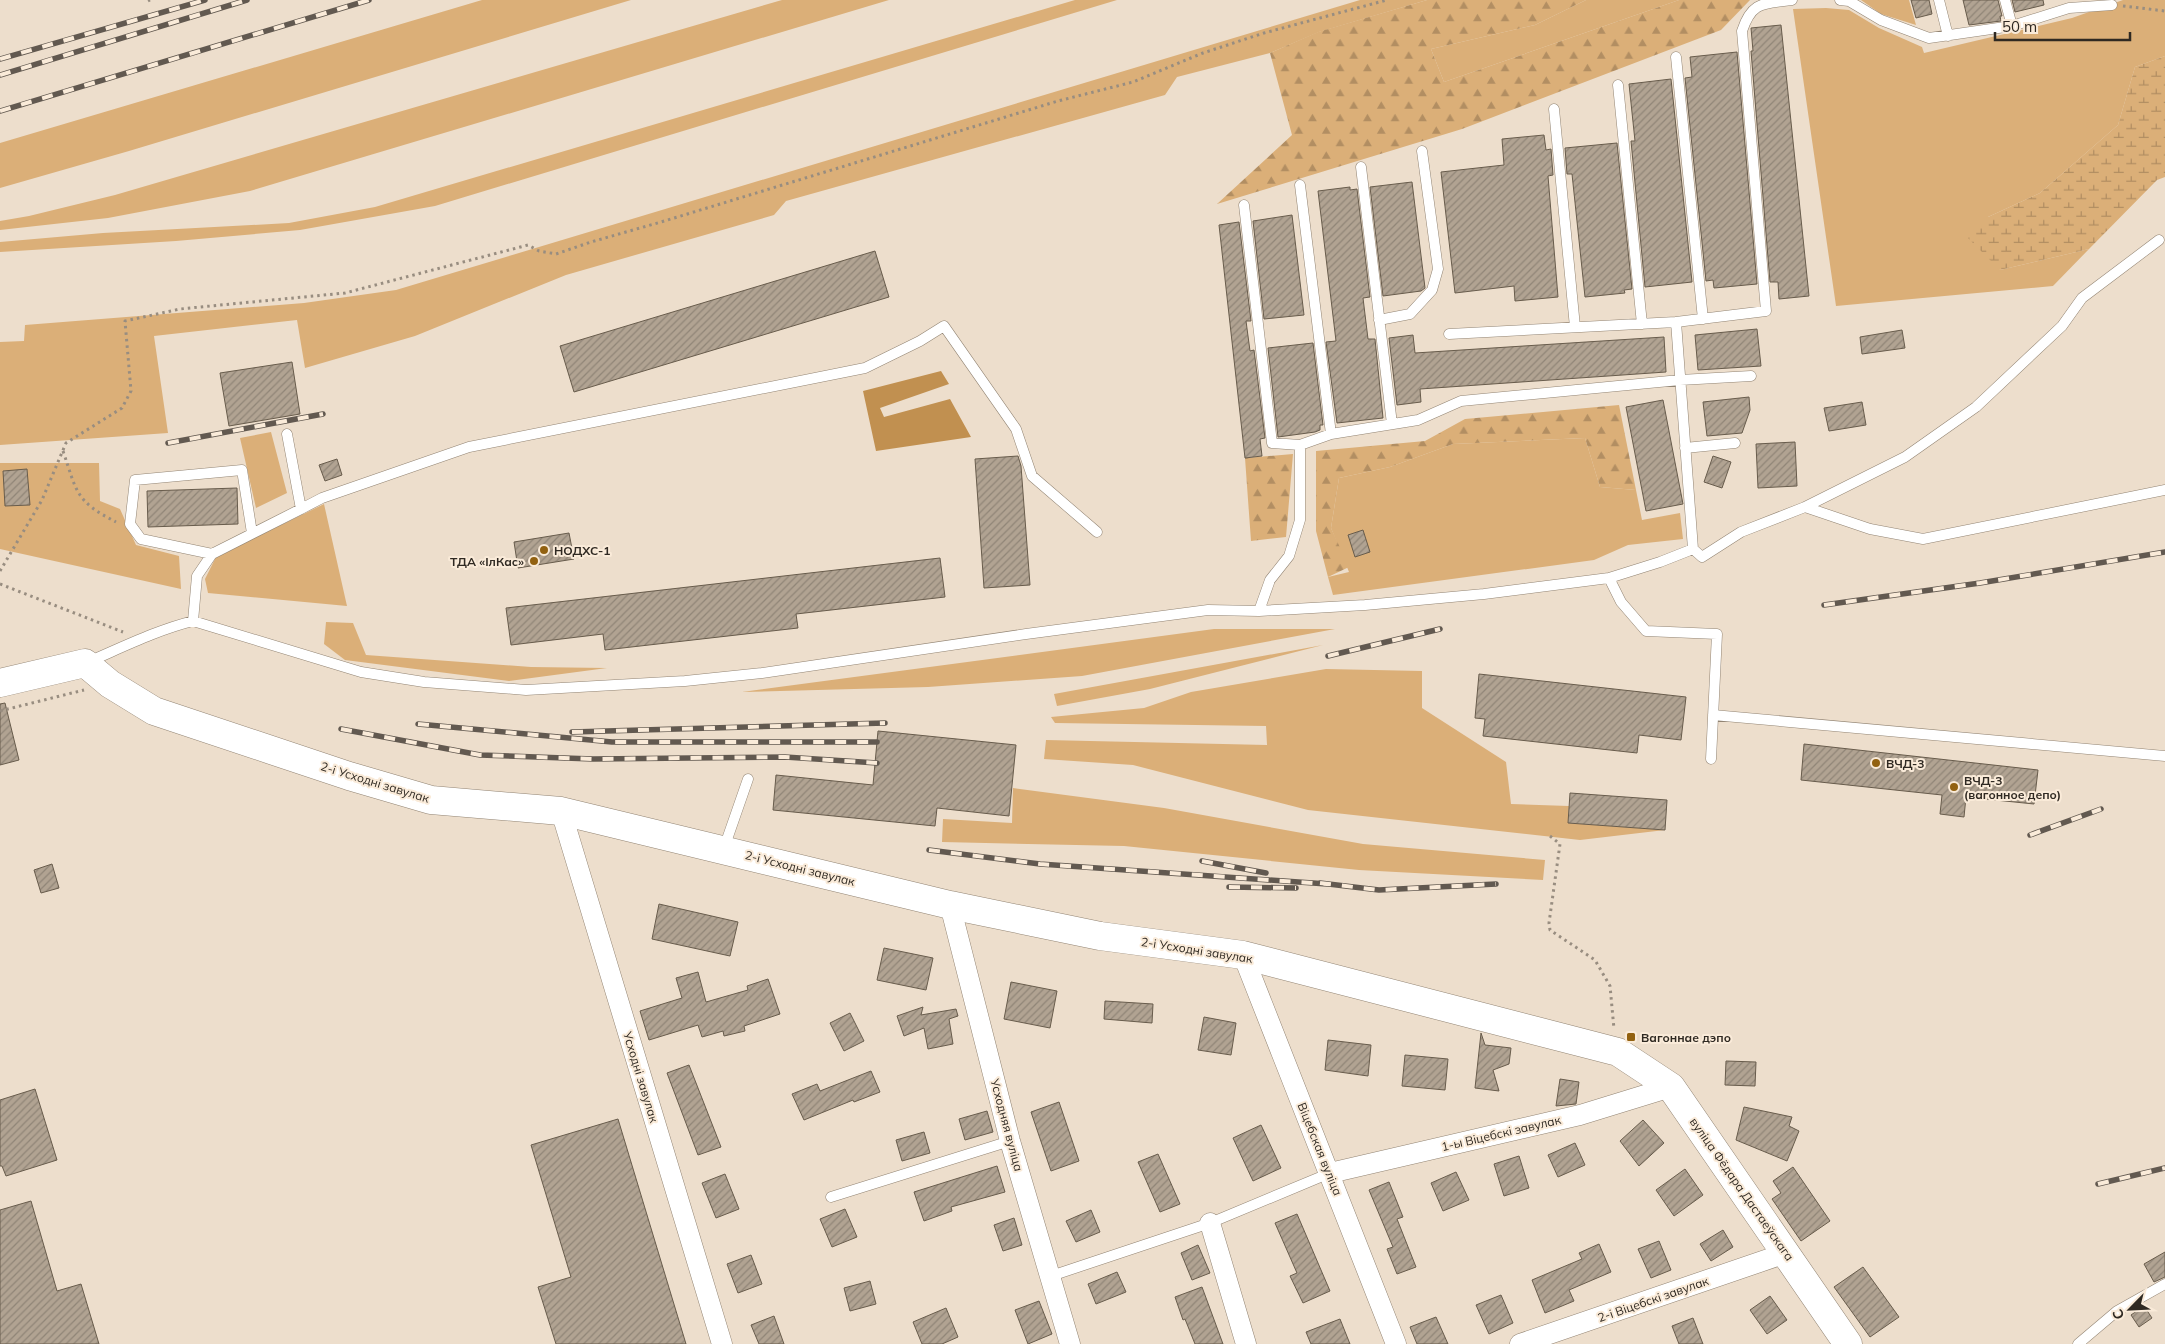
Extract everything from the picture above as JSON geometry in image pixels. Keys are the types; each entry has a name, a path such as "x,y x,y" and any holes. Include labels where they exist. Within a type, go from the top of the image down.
{"street":[{"path":"0,684 85,663"},
{"name":"2-і Усходні завулак","path":"85,663 110,684 154,711 349,776 431,800 561,811 950,905 1100,936 1243,955 1618,1052"},
{"name":"Усходні завулак","path":"561,811 722,1344"},
{"name":"Усходняя вуліца","path":"950,905 1010,1141 1051,1276 1066,1343"},
{"name":"Віцебская вуліца","path":"1243,955 1396,1344"},
{"name":"вуліца Фёдара Дастаеўскага","path":"1618,1052 1671,1087 1848,1344"},
{"name":"1-ы Віцебскі завулак","path":"1330,1173 1580,1115 1671,1087"},
{"path":"1210,1223 1246,1344"},
{"name":"2-і Віцебскі завулак","path":"1520,1344 1786,1253"}],"lane":[{"path":"1449,334 1676,322 1766,312 1742,31 1747,16 1754,7 1792,0"},
{"path":"1840,0 1849,1 1881,20 1929,38 2012,26 2068,4 2112,5"},
{"path":"1939,0 1948,36"},
{"path":"2005,0 2012,26"},
{"path":"1676,57 1703,319"},
{"path":"1618,85 1642,324"},
{"path":"1554,109 1576,327"},
{"path":"1379,320 1410,314 1432,290 1438,269 1422,151"},
{"path":"1360,168 1392,424"},
{"path":"1300,185 1330,434"},
{"path":"1244,204 1272,444 1300,445 1330,434 1418,420 1461,401 1680,380 1751,376"},
{"path":"1676,322 1693,550 1702,557 1741,532 1805,507 1905,457 1976,407 2062,326 2082,298 2159,240"},
{"path":"193,622 197,576 212,554 322,498 468,447 864,368 920,341 944,326 1016,429 1032,476 1097,532"},
{"path":"287,434 300,509"},
{"path":"1685,448 1735,443"},
{"path":"1259,611 1270,580 1289,556 1300,520 1300,445"},
{"path":"212,554 141,539 130,524 135,480 242,470 252,533"},
{"path":"1805,507 1870,530 1922,539 2165,490"},
{"path":"85,663 169,627 193,622 360,672 424,682 526,690 685,681 762,673 1026,634 1208,610 1259,611 1365,606 1609,578 1693,550"},
{"path":"1609,578 1621,602 1646,631 1717,634 1711,759"},
{"path":"1713,715 2165,756"},
{"path":"724,849 748,779"},
{"path":"831,1196 1010,1141"},
{"path":"1051,1276 1210,1223 1330,1173"},
{"path":"2078,1344 2117,1311 2165,1284"}],"path":[{"path":"0,571 42,500 66,443 122,408 128,400 131,392 125,320 180,309 345,293 528,245 538,251 556,254 1058,101 1133,82 1203,54 1264,33 1387,0"},
{"path":"2112,5 2165,11"},
{"path":"63,451 78,496 102,514 136,533"},
{"path":"0,584 141,639"},
{"path":"0,711 110,684"},
{"path":"1550,836 1560,844 1549,923 1550,930 1595,960 1610,986 1618,1052"}],"green space":[{"path":"482,0 631,0 0,188 0,143"},
{"path":"782,0 889,0 250,191 108,218 0,230 0,221 29,216 115,195"},
{"path":"1075,0 1117,0 435,206 300,230 176,241 0,252 0,242 103,233 289,223 375,207"},
{"path":"1360,0 1427,0 1319,32 1270,53 1177,77 1165,95 786,201 774,215 566,275 415,336 305,368 297,320 154,336 168,433 0,445 0,342 24,341 25,325 304,303 396,290"},
{"path":"1427,0 1586,0 1535,25 1431,49 1444,82 1679,0 1750,0 1721,30 1462,129 1217,204 1292,135 1270,53 1318,32"},
{"path":"1586,0 1679,0 1444,82 1431,49 1535,25"},
{"path":"1861,0 1909,0 1916,25 1881,14"},
{"path":"2123,0 2165,0 2165,56 2135,67 2118,125 2040,193 1988,217 2000,270 2089,249 2053,286 1836,306 1793,9 1826,8 1849,10 1879,28 1922,47 1924,53 2072,18"},
{"path":"2165,56 2165,177 2157,180 2089,249 2000,270 1968,238 1988,217 2040,193 2118,125 2135,67"},
{"path":"1619,405 1636,490 1600,487 1585,438 1453,444 1390,467 1339,478 1331,528 1349,567 1328,577 1316,531 1316,451 1425,441 1465,419"},
{"path":"271,432 287,493 256,508 240,438"},
{"path":"1585,438 1600,487 1636,490 1642,520 1680,513 1683,539 1628,545 1594,560 1333,595 1328,577 1349,572 1331,528 1339,478 1390,467 1453,444"},
{"path":"1293,454 1286,537 1251,541 1245,458"},
{"path":"0,463 99,463 100,501 120,509 136,545 179,556 181,589 0,549"},
{"path":"324,504 347,606 208,593 205,579 216,557"},
{"path":"326,622 353,623 366,655 531,667 607,668 509,681 345,660 324,644"},
{"path":"1214,629 1335,629 1082,676 928,687 742,692"},
{"path":"1323,645 1150,689 1057,706 1054,694"},
{"path":"1326,669 1422,671 1422,708 1506,762 1511,804 1569,806 1568,823 1665,830 1580,840 1308,810 1133,765 1044,759 1046,740 1267,745 1266,726 1055,723 1051,717 1144,708 1191,692"},
{"path":"1013,788 1164,808 1363,844 1545,860 1543,880 1359,870 1124,846 942,842 943,819 1012,823"}],"shaded area":[{"path":"941,371 949,384 880,408 884,417 950,399 971,437 876,451 863,391"}],"building":[{"path":"1911,0 1929,0 1932,14 1916,18"},
{"path":"1963,0 1998,0 2002,16 2000,16 2001,21 1969,25"},
{"path":"2012,0 2043,0 2044,5 2015,12"},
{"path":"1781,25 1809,296 1779,299 1778,282 1770,282 1751,51 1753,51 1751,28"},
{"path":"1737,52 1757,284 1714,288 1713,280 1706,281 1685,78 1692,77 1690,57"},
{"path":"1671,79 1692,282 1645,287 1631,141 1635,141 1629,84"},
{"path":"1544,135 1546,150 1551,149 1553,175 1548,176 1558,297 1515,301 1514,286 1455,293 1441,172 1504,165 1502,139"},
{"path":"1617,143 1632,289 1624,290 1625,293 1585,297 1572,174 1567,174 1565,148"},
{"path":"1412,182 1425,288 1421,291 1383,296 1370,187"},
{"path":"1350,187 1350,190 1357,189 1370,297 1363,298 1368,339 1375,339 1383,418 1337,423 1326,342 1336,341 1318,191"},
{"path":"1292,215 1304,315 1264,319 1253,221"},
{"path":"1239,222 1251,321 1246,321 1250,351 1254,350 1265,438 1260,439 1262,456 1245,458 1219,225"},
{"path":"875,251 889,297 574,392 560,346"},
{"path":"1757,329 1761,366 1698,370 1695,335"},
{"path":"1902,330 1905,348 1862,354 1860,337"},
{"path":"1413,335 1415,353 1664,337 1666,372 1420,389 1421,402 1397,405 1389,338"},
{"path":"1313,343 1323,425 1320,425 1320,430 1315,432 1278,437 1268,348"},
{"path":"292,362 300,414 229,426 220,373"},
{"path":"1749,397 1750,410 1742,433 1707,436 1703,402"},
{"path":"1663,400 1683,504 1646,511 1626,407"},
{"path":"1862,402 1866,425 1829,431 1824,408"},
{"path":"1795,442 1797,486 1758,488 1756,444"},
{"path":"1018,456 1021,466 1030,585 984,588 975,459"},
{"path":"1713,456 1731,462 1722,488 1704,482"},
{"path":"337,459 342,475 325,481 319,465"},
{"path":"27,469 30,505 5,506 3,471"},
{"path":"237,488 238,524 148,527 147,491"},
{"path":"1363,530 1370,552 1355,557 1348,535"},
{"name":"НОДХС-1","path":"569,533 574,559 518,568 514,542"},
{"path":"940,558 945,597 796,614 798,628 605,650 603,634 511,645 506,608"},
{"path":"1479,674 1686,697 1681,740 1639,735 1637,753 1483,736 1485,719 1475,718"},
{"path":"5,703 19,760 0,765 0,704"},
{"path":"878,731 1016,745 1009,816 937,808 935,826 773,810 776,775 873,785"},
{"name":"ВЧД-3 (вагонное депо)","path":"1804,744 2038,770 2034,804 1966,797 1964,817 1940,814 1942,795 1801,780"},
{"path":"1570,793 1667,800 1665,830 1568,823"},
{"path":"52,864 59,888 41,893 34,870"},
{"path":"659,904 738,922 730,956 652,939"},
{"path":"884,948 933,958 926,990 877,980"},
{"path":"698,972 706,1002 748,990 747,986 768,979 780,1014 744,1026 745,1031 724,1036 723,1031 702,1037 698,1025 649,1040 640,1011 682,998 676,978"},
{"path":"1011,982 1057,991 1050,1028 1004,1019"},
{"path":"1105,1001 1153,1004 1152,1023 1104,1019"},
{"path":"923,1007 921,1015 956,1009 958,1016 949,1019 953,1044 928,1049 924,1028 904,1036 897,1016"},
{"path":"850,1013 864,1041 844,1051 830,1023"},
{"path":"1204,1017 1236,1023 1231,1055 1198,1050"},
{"path":"1481,1033 1485,1045 1511,1048 1509,1064 1493,1070 1499,1091 1475,1088"},
{"path":"1328,1040 1371,1045 1368,1076 1325,1070"},
{"path":"1405,1055 1448,1059 1445,1090 1402,1086"},
{"path":"1726,1061 1756,1062 1755,1086 1725,1085"},
{"path":"689,1065 721,1147 698,1155 667,1073"},
{"path":"871,1071 880,1092 854,1102 853,1100 804,1120 792,1094 817,1084 820,1091"},
{"path":"1560,1079 1579,1082 1576,1104 1556,1106"},
{"path":"35,1089 57,1160 6,1176 2,1166 0,1166 0,1100"},
{"path":"1059,1102 1079,1161 1051,1171 1031,1112"},
{"path":"1744,1107 1792,1117 1789,1126 1799,1131 1787,1161 1736,1140"},
{"path":"987,1111 993,1132 965,1140 959,1119"},
{"path":"618,1119 686,1344 556,1344 538,1287 571,1277 531,1145"},
{"path":"1643,1120 1664,1143 1639,1166 1620,1141"},
{"path":"1261,1125 1281,1168 1253,1181 1233,1138"},
{"path":"924,1132 930,1153 902,1161 896,1140"},
{"path":"1575,1143 1585,1165 1558,1177 1548,1155"},
{"path":"1158,1154 1180,1204 1160,1212 1138,1162"},
{"path":"1519,1156 1529,1188 1504,1196 1494,1164"},
{"path":"997,1166 1005,1192 951,1207 952,1211 924,1221 914,1192"},
{"path":"1793,1167 1830,1221 1801,1241 1772,1199 1781,1193 1773,1181"},
{"path":"1685,1169 1703,1195 1674,1216 1656,1190"},
{"path":"1456,1172 1469,1200 1443,1211 1431,1183"},
{"path":"725,1174 739,1209 716,1218 702,1183"},
{"path":"1389,1182 1403,1217 1397,1219 1416,1267 1397,1274 1387,1249 1393,1247 1369,1190"},
{"path":"31,1201 57,1291 81,1284 99,1344 0,1344 0,1210"},
{"path":"845,1209 857,1237 832,1247 820,1219"},
{"path":"1091,1210 1100,1232 1076,1242 1066,1221"},
{"path":"1297,1214 1330,1291 1303,1303 1290,1276 1297,1273 1275,1223"},
{"path":"1014,1218 1022,1245 1003,1251 994,1225"},
{"path":"1723,1230 1733,1247 1711,1261 1700,1244"},
{"path":"1659,1241 1671,1270 1651,1278 1638,1249"},
{"path":"1599,1244 1611,1272 1569,1290 1574,1301 1545,1313 1532,1280 1582,1259 1579,1253"},
{"path":"1198,1245 1210,1273 1192,1280 1181,1253"},
{"path":"2165,1252 2165,1277 2154,1282 2144,1264"},
{"path":"751,1255 762,1284 738,1293 727,1264"},
{"path":"1863,1267 1899,1317 1870,1337 1834,1287"},
{"path":"1117,1272 1126,1292 1096,1304 1088,1284"},
{"path":"870,1281 876,1304 850,1311 844,1288"},
{"path":"1202,1287 1223,1344 1195,1344 1185,1319 1183,1320 1175,1297"},
{"path":"1501,1295 1513,1323 1489,1334 1476,1305"},
{"path":"1770,1296 1787,1320 1767,1334 1750,1310"},
{"path":"1039,1301 1052,1334 1028,1344 1015,1310"},
{"path":"2144,1306 2152,1318 2139,1327 2131,1315"},
{"path":"946,1308 958,1337 942,1344 922,1344 913,1322"},
{"path":"774,1316 784,1344 759,1344 751,1325"},
{"path":"1436,1317 1448,1344 1417,1344 1410,1327"},
{"path":"1693,1318 1703,1344 1679,1344 1672,1326"},
{"path":"1340,1319 1350,1344 1311,1344 1306,1332"}],"railway":[{"path":"0,59 205,0"},
{"path":"0,75 247,0"},
{"path":"0,111 369,0"},
{"path":"168,443 323,414"},
{"path":"1824,605 1980,583 2165,552"},
{"path":"1328,656 1440,629"},
{"path":"572,732 885,723"},
{"path":"418,724 612,742 877,742"},
{"path":"341,729 480,755 593,759 785,757 877,763"},
{"path":"2030,835 2101,809"},
{"path":"929,850 1040,864 1327,884"},
{"path":"1202,861 1266,873"},
{"path":"1320,883 1379,890 1496,884"},
{"path":"1229,887 1296,888"},
{"path":"2098,1184 2165,1168"}],"place":[{"name":"НОДХС-1","path":"544,550"},
{"name":"ТДА «ІлКас»","path":"534,561"},
{"name":"ВЧД-3","path":"1876,763"},
{"name":"ВЧД-3 (вагонное депо)","path":"1954,787"},
{"name":"Вагоннае дэпо","path":"1631,1037"}]}
